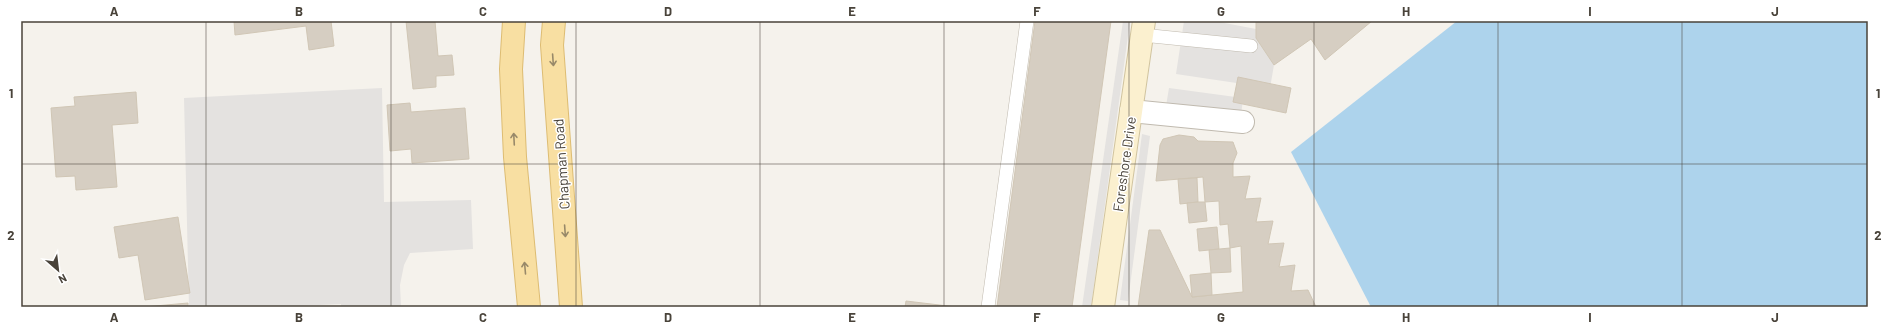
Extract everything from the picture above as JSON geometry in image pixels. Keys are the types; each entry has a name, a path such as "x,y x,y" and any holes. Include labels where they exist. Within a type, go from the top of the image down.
{"main road":[{"path":"514,21 511,69 514,135 529,307"},
{"name":"Chapman Road","path":"554,21 552,45 571,307"}],"street":[{"name":"Foreshore Drive","path":"1103,307 1143,28"},
{"path":"1132,111 1243,122"}],"lane":[{"path":"988,307 1027,21"},
{"path":"1143,28 1251,46"}],"shaded area":[{"path":"1123,21 1130,21 1091,307 1082,307"},
{"path":"1184,21 1214,21 1256,29 1256,38 1274,65 1270,88 1176,74"},
{"path":"382,88 384,202 471,200 473,249 410,253 404,265 400,285 401,307 341,307 341,304 278,307 189,307 184,98"},
{"path":"1169,88 1243,98 1241,116 1166,106"},
{"path":"1142,134 1150,136 1128,301 1120,300"}],"water":[{"path":"1457,21 1868,21 1868,307 1371,307 1291,152"}],"building":[{"path":"234,21 331,21 334,46 309,50 306,26 235,35"},
{"path":"406,21 435,21 438,56 452,55 454,75 436,76 436,87 413,89"},
{"path":"1035,21 1111,21 1072,307 997,307"},
{"path":"1256,21 1372,21 1325,60 1311,39 1274,65 1256,38"},
{"path":"1238,77 1291,88 1286,113 1233,102"},
{"path":"136,92 138,123 112,125 117,187 76,190 75,176 56,177 51,108 75,106 74,97"},
{"path":"410,103 411,112 465,108 469,159 412,163 411,149 390,151 387,105"},
{"path":"1179,135 1194,137 1198,141 1233,142 1237,153 1233,163 1233,177 1250,176 1245,199 1261,198 1256,222 1273,221 1268,244 1284,243 1279,267 1295,265 1291,291 1308,290 1316,307 1138,307 1149,230 1160,230 1192,297 1243,292 1241,246 1230,248 1228,224 1220,225 1219,201 1205,202 1203,177 1156,181 1160,145 1163,139"},
{"path":"1197,178 1198,202 1180,204 1178,179"},
{"path":"1205,202 1207,221 1189,223 1187,203"},
{"path":"178,217 190,293 145,300 138,255 119,258 114,227"},
{"path":"1217,227 1219,249 1199,251 1197,229"},
{"path":"1230,248 1231,272 1211,273 1209,250"},
{"path":"1211,273 1212,295 1192,297 1190,275"},
{"path":"906,301 956,307 905,307"},
{"path":"188,303 188,307 144,307"}]}
